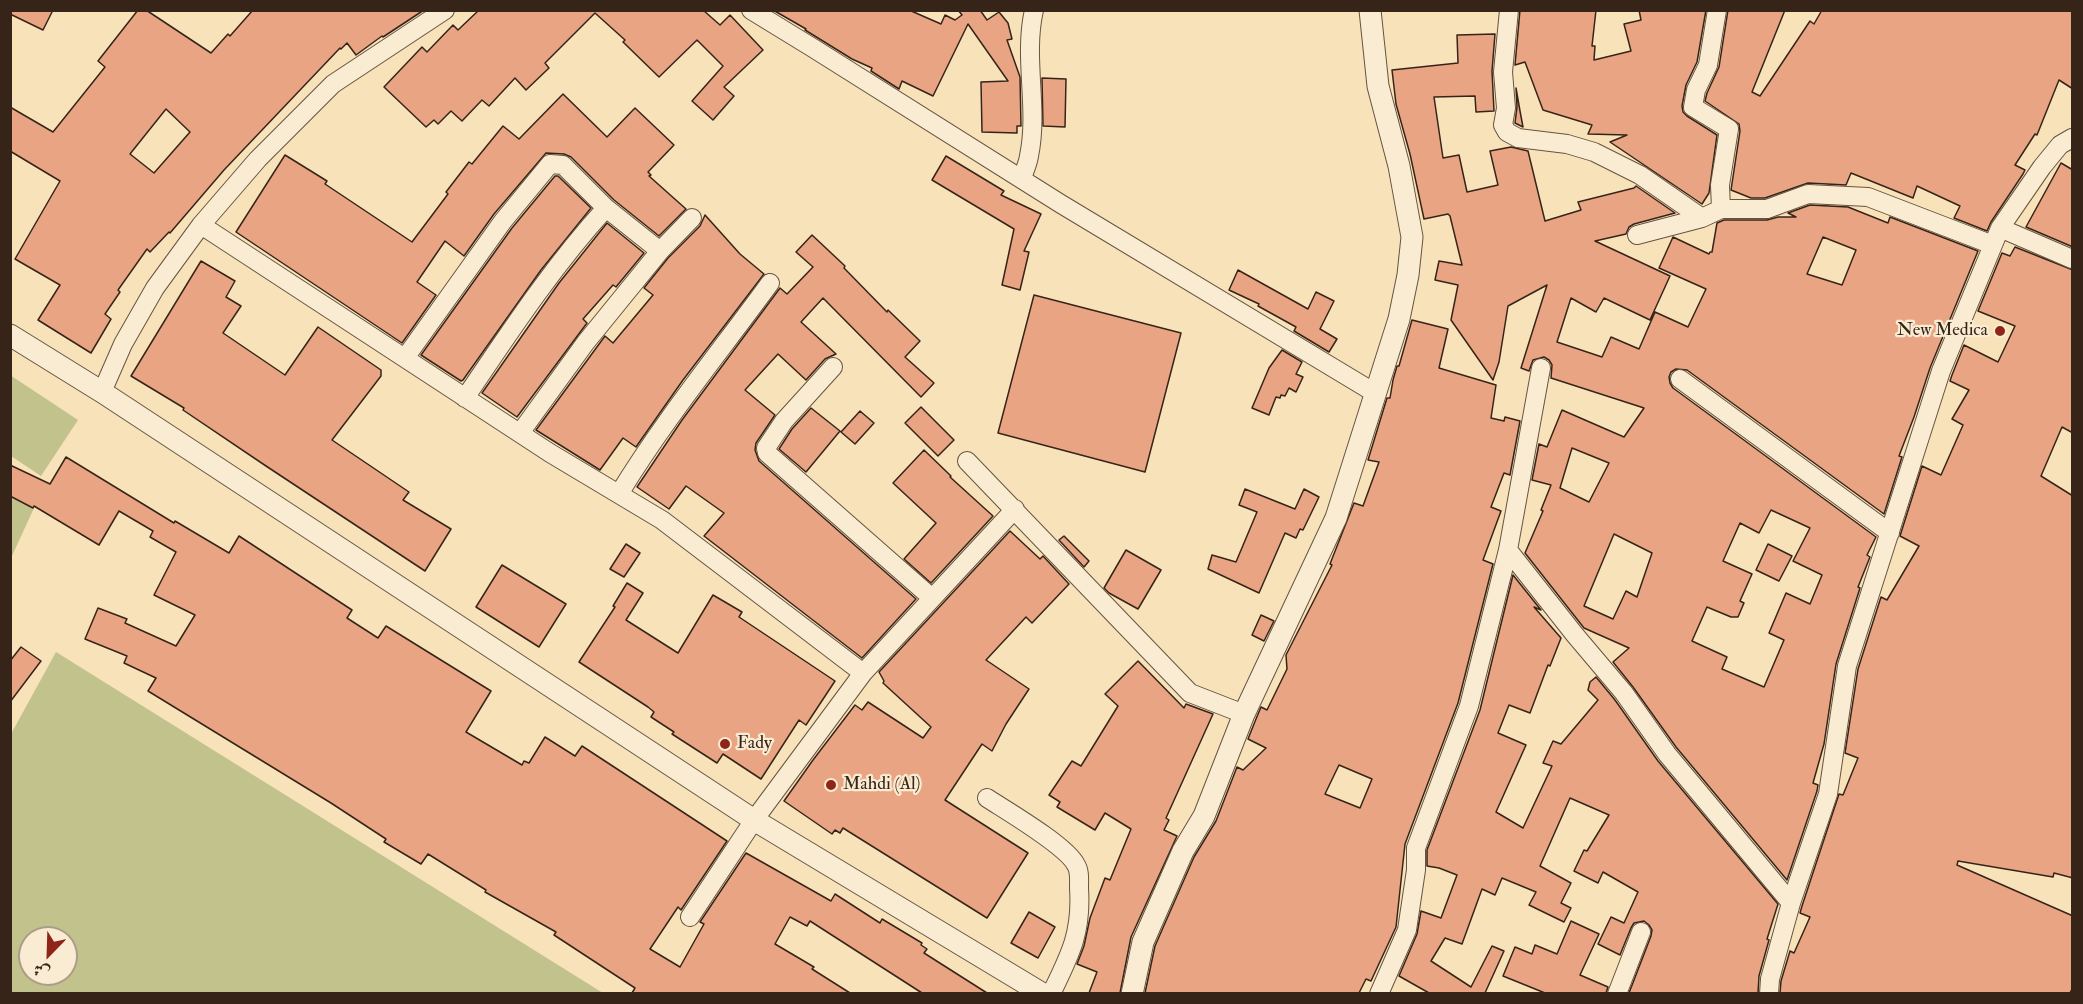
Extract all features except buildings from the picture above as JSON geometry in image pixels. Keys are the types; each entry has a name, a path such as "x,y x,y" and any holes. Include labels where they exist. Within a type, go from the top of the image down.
{"street":[{"path":"102,392 123,344 155,288 201,225 258,159 333,84 445,10"},
{"path":"751,10 1061,204 1375,393"},
{"path":"1022,179 1029,157 1031,140 1030,40 1034,10"},
{"path":"1132,993 1143,942 1183,851 1204,816 1244,714 1336,518 1399,319 1408,275 1412,237 1399,166 1378,86 1370,10"},
{"path":"1509,10 1503,72 1506,108 1503,125 1507,132 1518,138 1567,144 1594,152 1640,175 1702,218"},
{"path":"1717,10 1708,65 1696,90 1693,107 1729,129 1720,185 1721,209"},
{"path":"1768,993 1791,903 1828,794 1847,666 1941,371 2000,228 2042,167 2060,145 2073,138"},
{"path":"405,358 503,221 550,164 563,165 606,208 660,251"},
{"path":"1636,235 1702,218 1721,209 1767,209 1808,194 1868,197 1993,245"},
{"path":"465,398 523,312 589,226 606,208"},
{"path":"520,433 586,342 660,251 692,218"},
{"path":"201,225 465,398 662,520 863,673"},
{"path":"2000,228 2073,259"},
{"path":"619,494 667,421 770,284"},
{"path":"10,335 102,392 754,820 1043,993"},
{"path":"833,367 784,422 766,448 767,453 932,598"},
{"path":"1379,993 1407,930 1416,870 1416,848 1468,706 1508,550 1541,368"},
{"path":"1680,379 1890,533"},
{"path":"967,461 1190,693 1244,714"},
{"path":"690,917 754,820 863,673 1015,509"},
{"path":"1508,550 1624,693 1667,754 1791,903"},
{"path":"987,798 1051,841 1076,864 1079,886 1079,926 1071,954 1051,993"},
{"path":"1617,993 1641,932"}],"green space":[{"path":"10,375 78,420 41,476 11,456"},
{"path":"11,497 34,508 11,558"},
{"path":"56,652 603,993 11,993 11,734"}],"place":[{"name":"New Medica","path":"2000,331"},
{"name":"Fady","path":"725,744"},
{"name":"Mahdi (Al)","path":"831,785"}]}
